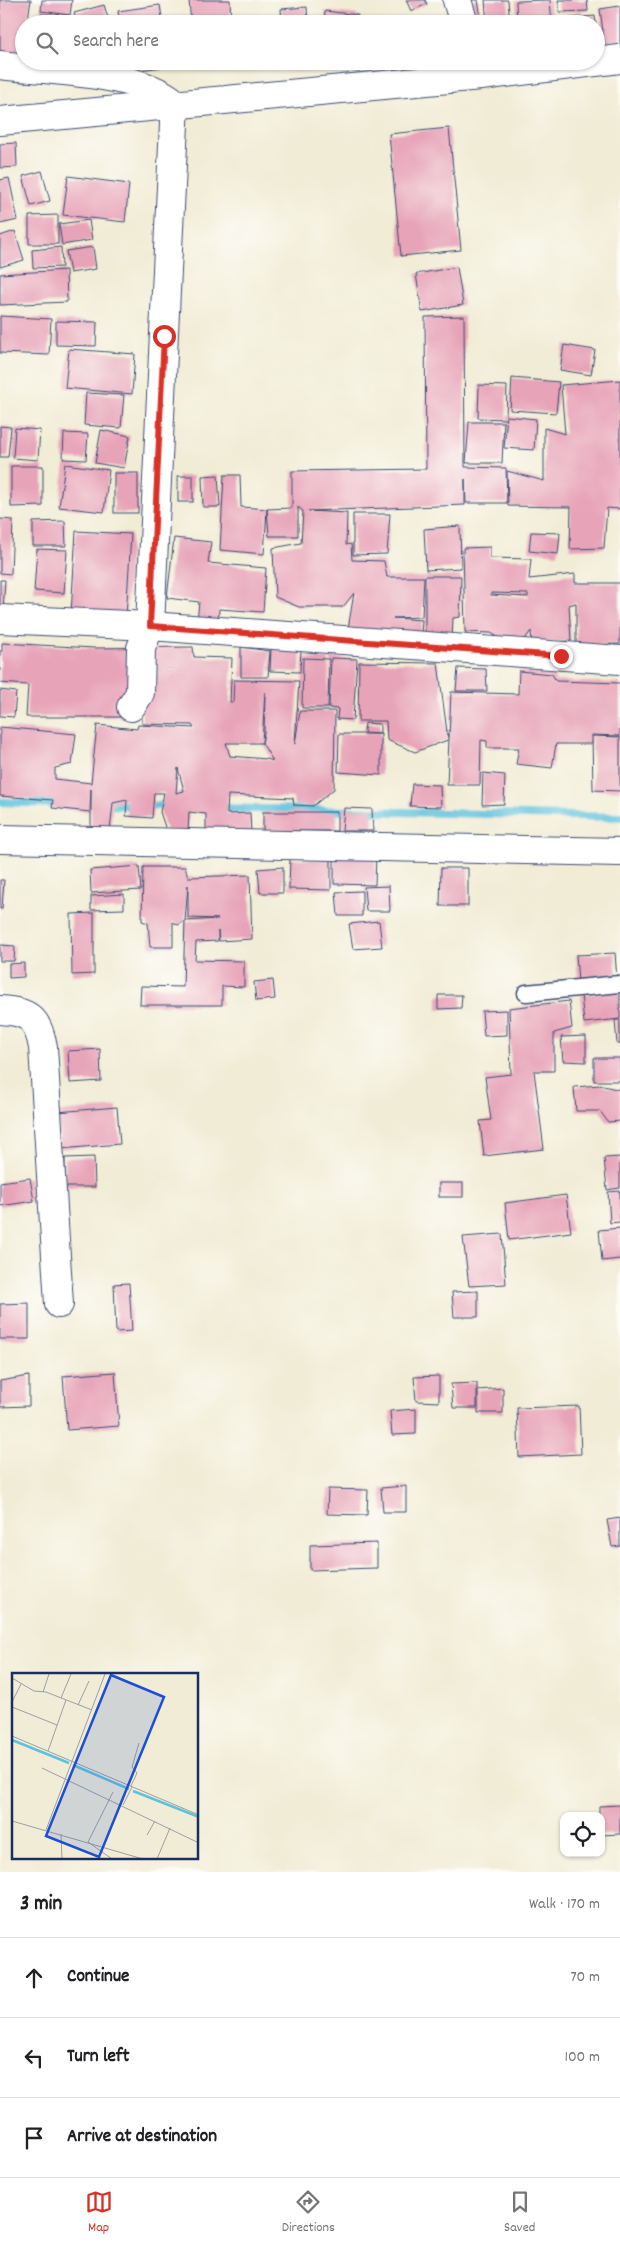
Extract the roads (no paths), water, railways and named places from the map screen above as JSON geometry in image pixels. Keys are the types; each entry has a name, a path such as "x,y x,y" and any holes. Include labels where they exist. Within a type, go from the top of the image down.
{"street":[{"path":"457,0 461,15"},
{"path":"605,60 620,59"},
{"path":"0,65 15,67"},
{"path":"40,70 128,81 164,94 175,103"},
{"path":"0,121 469,70"},
{"path":"131,707 140,693 141,648 150,626 175,103"},
{"path":"0,619 150,626 620,660"},
{"path":"0,839 620,852"},
{"path":"0,1010 27,1014 40,1029 43,1047 59,1304"}],"lane":[{"path":"526,993 620,984"}],"waterway":[{"path":"0,802 61,804"},
{"path":"105,805 171,806"},
{"path":"217,808 620,817"}]}
